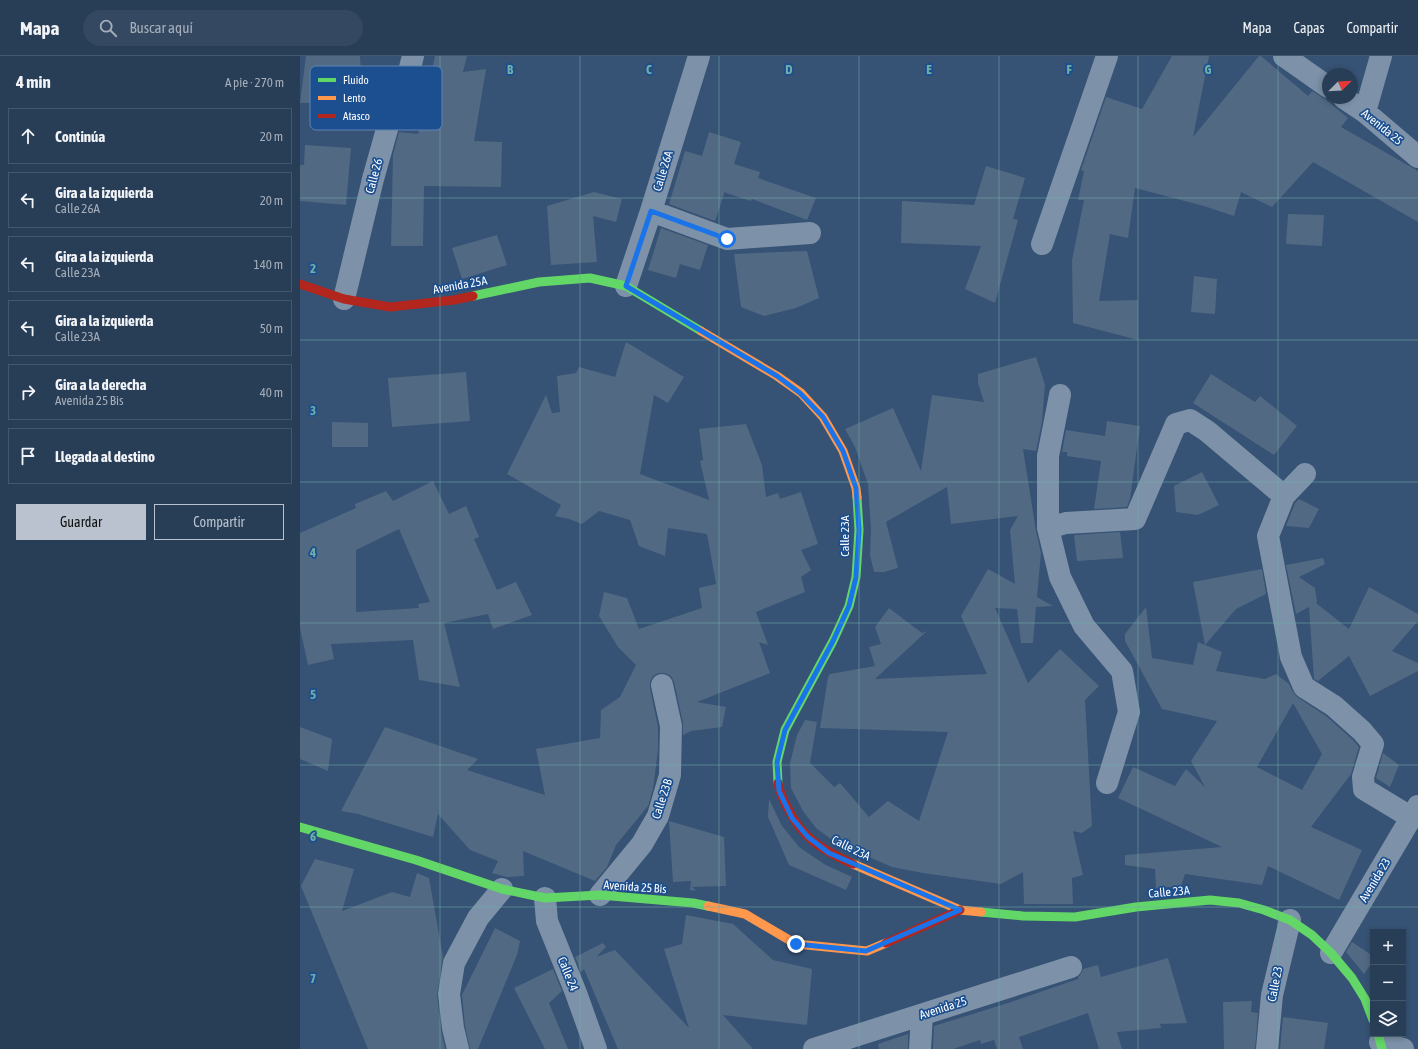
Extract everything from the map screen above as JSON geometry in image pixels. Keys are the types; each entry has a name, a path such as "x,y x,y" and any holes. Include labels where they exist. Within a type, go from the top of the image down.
{"main road":[{"name":"Avenida 25A","path":"300,284 344,299 390,307 454,300 539,282 590,278 626,286"},
{"name":"Calle 23A","path":"626,286 777,376 800,393 823,417 843,451 856,488 859,530 856,577 849,606 833,641 785,730 777,762 779,791 792,818 808,837 829,853 960,910 1023,916 1076,917 1136,906 1210,900 1239,903 1264,910 1290,920 1312,935 1352,978 1365,999 1370,1012"},
{"name":"Avenida 25 Bis","path":"300,827 416,860 502,889 545,898 600,895 693,903 745,914 796,944 866,951 960,910"}],"street":[{"name":"Calle 26","path":"410,66 413,56"},
{"name":"Calle 26A","path":"626,286 699,56"},
{"path":"1042,244 1107,56"},
{"path":"1284,56 1322,83"},
{"path":"1365,112 1381,56"},
{"name":"Avenida 25","path":"1353,104 1365,112 1418,157"},
{"name":"Calle 26","path":"344,299 373,179 387,130"},
{"path":"651,211 727,239 810,233"},
{"path":"1060,395 1048,456 1048,528 1060,578 1084,626 1122,671 1129,712 1106,783"},
{"path":"1048,528 1066,523 1135,519 1176,424 1190,420 1207,431 1284,496"},
{"path":"1304,474 1284,496 1268,536 1291,657 1304,687 1334,706 1362,730 1373,744 1363,777 1364,789 1415,812"},
{"name":"Calle 23B","path":"600,895 642,844 658,816 670,775 671,726 662,685"},
{"name":"Avenida 23","path":"1330,953 1415,812"},
{"path":"458,1049 453,1028 449,994 454,963 478,918 502,889"},
{"name":"Calle 24","path":"545,898 547,921 576,993 596,1049"},
{"name":"Calle 23","path":"1267,1049 1272,995 1290,920"},
{"name":"Avenida 25","path":"814,1049 1071,967"},
{"path":"920,1049 922,1015"},
{"path":"1380,1042 1403,1049"}],"building":[{"path":"306,56 360,56 361,66 310,66 310,103 300,103"},
{"path":"435,56 467,56 463,72 486,69 474,141 502,142 501,187 424,186 423,246 391,246 393,155 399,132 418,134 419,130 442,130 442,66 433,66"},
{"path":"1172,56 1209,56 1193,137 1259,56 1261,56 1308,96 1312,91 1322,97 1322,104 1331,104 1348,118 1341,127 1418,171 1418,222 1313,162 1272,207 1241,192 1234,216 1204,206 1135,188 1128,238 1110,234 1099,301 1138,300 1138,340 1073,323 1072,260 1084,200 1078,200 1084,171 1081,170 1106,97 1142,109"},
{"path":"709,132 741,142 734,164 760,172 758,178 816,198 807,220 752,199 751,201 726,193 725,191 715,221 669,204 685,151 702,156"},
{"path":"305,145 351,148 346,205 300,201 300,165 304,165"},
{"path":"986,166 1025,178 1013,219 1018,220 995,303 965,289 981,246 901,243 902,201 974,205"},
{"path":"594,192 622,199 616,222 593,216 597,262 551,265 547,206"},
{"path":"1288,214 1324,215 1322,246 1286,244"},
{"path":"661,228 708,245 700,270 680,264 676,278 648,270"},
{"path":"497,235 507,265 462,279 452,248"},
{"path":"807,251 819,298 796,308 764,316 741,307 734,254"},
{"path":"1194,276 1217,279 1215,314 1191,312"},
{"path":"626,342 684,377 668,403 654,395 640,474 709,500 700,461 703,460 699,429 746,424 762,465 766,497 778,493 780,499 801,492 818,544 801,550 811,570 801,577 805,592 756,612 768,645 759,642 770,673 697,702 726,707 722,727 691,731 683,735 683,723 674,682 671,676 665,673 659,673 653,676 650,682 650,688 658,727 658,750 653,789 648,806 616,845 607,867 595,881 523,851 524,876 507,877 492,873 498,861 470,850 438,814 433,837 358,814 341,811 385,727 478,759 467,770 545,795 536,749 600,738 601,710 620,697 636,665 618,647 599,616 604,592 627,598 639,629 702,608 699,588 716,584 707,534 668,528 665,556 639,546 630,520 599,511 582,524 555,516 561,505 507,474 546,395 552,413 560,412 557,376 576,373 579,367 615,377"},
{"path":"1036,357 1045,385 1042,422 1036,451 1023,449 1041,553 1037,597 1053,606 1036,607 1033,643 1021,643 1017,609 995,608 1028,683 1060,649 1099,686 1085,700 1092,826 1082,833 1073,831 1083,875 1072,878 1073,904 1024,904 1023,872 1001,884 892,867 835,842 816,828 803,811 791,788 790,763 797,735 805,720 817,722 810,763 834,787 840,783 869,817 888,801 919,821 948,732 820,728 828,677 830,674 875,666 869,647 881,644 875,627 889,608 922,633 927,631 875,679 987,674 961,616 988,569 1015,584 1010,530 1018,516 951,524 947,487 886,522 898,568 884,572 874,572 870,555 871,529 868,484 855,447 845,429 893,408 921,471 932,395 984,402 978,383 978,374"},
{"path":"466,372 470,421 392,427 388,378"},
{"path":"1211,374 1255,402 1260,396 1297,426 1274,455 1193,403"},
{"path":"1107,421 1140,426 1130,499 1127,507 1094,509 1101,461 1067,456 1067,452 1062,452 1066,430 1105,436"},
{"path":"332,422 368,423 368,447 332,447"},
{"path":"1202,472 1219,505 1198,515 1176,512 1174,486"},
{"path":"433,481 449,514 466,506 479,537 474,539 497,590 516,582 532,615 493,629 488,614 444,623 460,687 419,680 413,640 331,644 334,659 308,665 300,628 300,533 356,508 355,504 386,491 393,501","holes":["399,529 430,602 418,604 419,608 356,612 356,550"]},
{"path":"1299,499 1319,509 1309,528 1286,526 1295,503"},
{"path":"1120,532 1123,558 1077,561 1074,535"},
{"path":"1323,558 1325,564 1299,577 1315,588 1316,603 1349,629 1369,587 1418,614 1418,621 1392,651 1418,663 1418,671 1370,696 1349,656 1318,681 1314,679 1309,607 1296,614 1286,565"},
{"path":"1262,569 1266,594 1236,609 1205,645 1193,582"},
{"path":"1146,607 1152,658 1193,665 1198,642 1222,652 1216,671 1265,679 1276,674 1289,684 1297,697 1326,716 1359,747 1351,774 1311,827 1362,850 1339,900 1268,866 1262,885 1185,874 1181,886 1156,888 1155,869 1125,865 1125,855 1222,847 1118,798 1133,767 1175,786 1186,769 1205,787 1191,761 1217,721 1162,709 1125,641 1125,634","holes":["1293,703 1322,754 1302,790 1257,767"]},
{"path":"300,727 332,739 328,771 300,759"},
{"path":"1383,753 1399,765 1390,787 1376,778"},
{"path":"769,799 782,826 799,847 824,864 852,877 846,890 789,865 768,817"},
{"path":"669,821 724,837 726,886 692,887 696,891 690,890 691,881 673,882"},
{"path":"315,859 354,869 342,911 392,892 410,897 417,873 429,878 443,957 437,995 445,1049 368,1049 301,886"},
{"path":"686,915 733,924 773,960 812,969 807,1025 723,1015 753,1049 618,1049 584,969 581,972 575,957 603,943 606,947 596,957 615,950 689,1028 664,949 682,944"},
{"path":"495,928 520,941 517,955 478,1049 470,1049 465,1026 462,995"},
{"path":"1352,942 1370,954 1370,965 1364,974 1346,952"},
{"path":"1168,958 1187,1023 1160,1024 1161,1028 1117,1032 1122,1049 1099,1049 1088,1013 1019,1037 1023,1049 997,1049 994,1040 981,1044 980,1040 953,1049 933,1049 934,1026 1078,979 1083,969 1098,965 1101,977"},
{"path":"553,969 562,991 549,1003 568,1049 545,1049 514,988"},
{"path":"1252,1001 1251,1012 1258,1013 1255,1049 1224,1049 1223,1002"},
{"path":"1283,1017 1328,1023 1324,1049 1280,1049"},
{"path":"908,1034 908,1049 879,1049 878,1044"}],"traffic: fast":[{"path":"473,296 539,282 590,278 626,286 701,331"},
{"path":"778,783 777,762 785,730 833,641 849,606 856,577 859,530 857,497"},
{"path":"300,827 416,860 502,889 545,898 600,895 693,903 708,906"},
{"path":"981,912 1023,916 1075,917 1136,907 1210,900 1239,903 1264,910 1290,920 1312,935 1331,953 1352,978 1365,999 1370,1012"},
{"path":"1379,1037 1382,1049"}],"traffic: slow":[{"path":"701,331 777,376 801,393 823,417 843,451 856,488 857,497"},
{"path":"853,864 960,910 981,912"},
{"path":"708,906 745,914 796,944 867,951 886,943"}],"traffic: jam":[{"path":"300,284 344,299 390,307 454,300 473,296"},
{"path":"778,783 780,792 787,807 799,827 806,835 822,848 853,864"},
{"path":"886,943 960,910"}],"route":[{"path":"727,239 651,211 626,286 727,345 777,376 800,393 823,417 843,451 856,488 859,530 856,577 849,606 833,641 785,730 777,762 779,791 792,818 808,837 829,853 960,910 866,951 796,944"}]}
